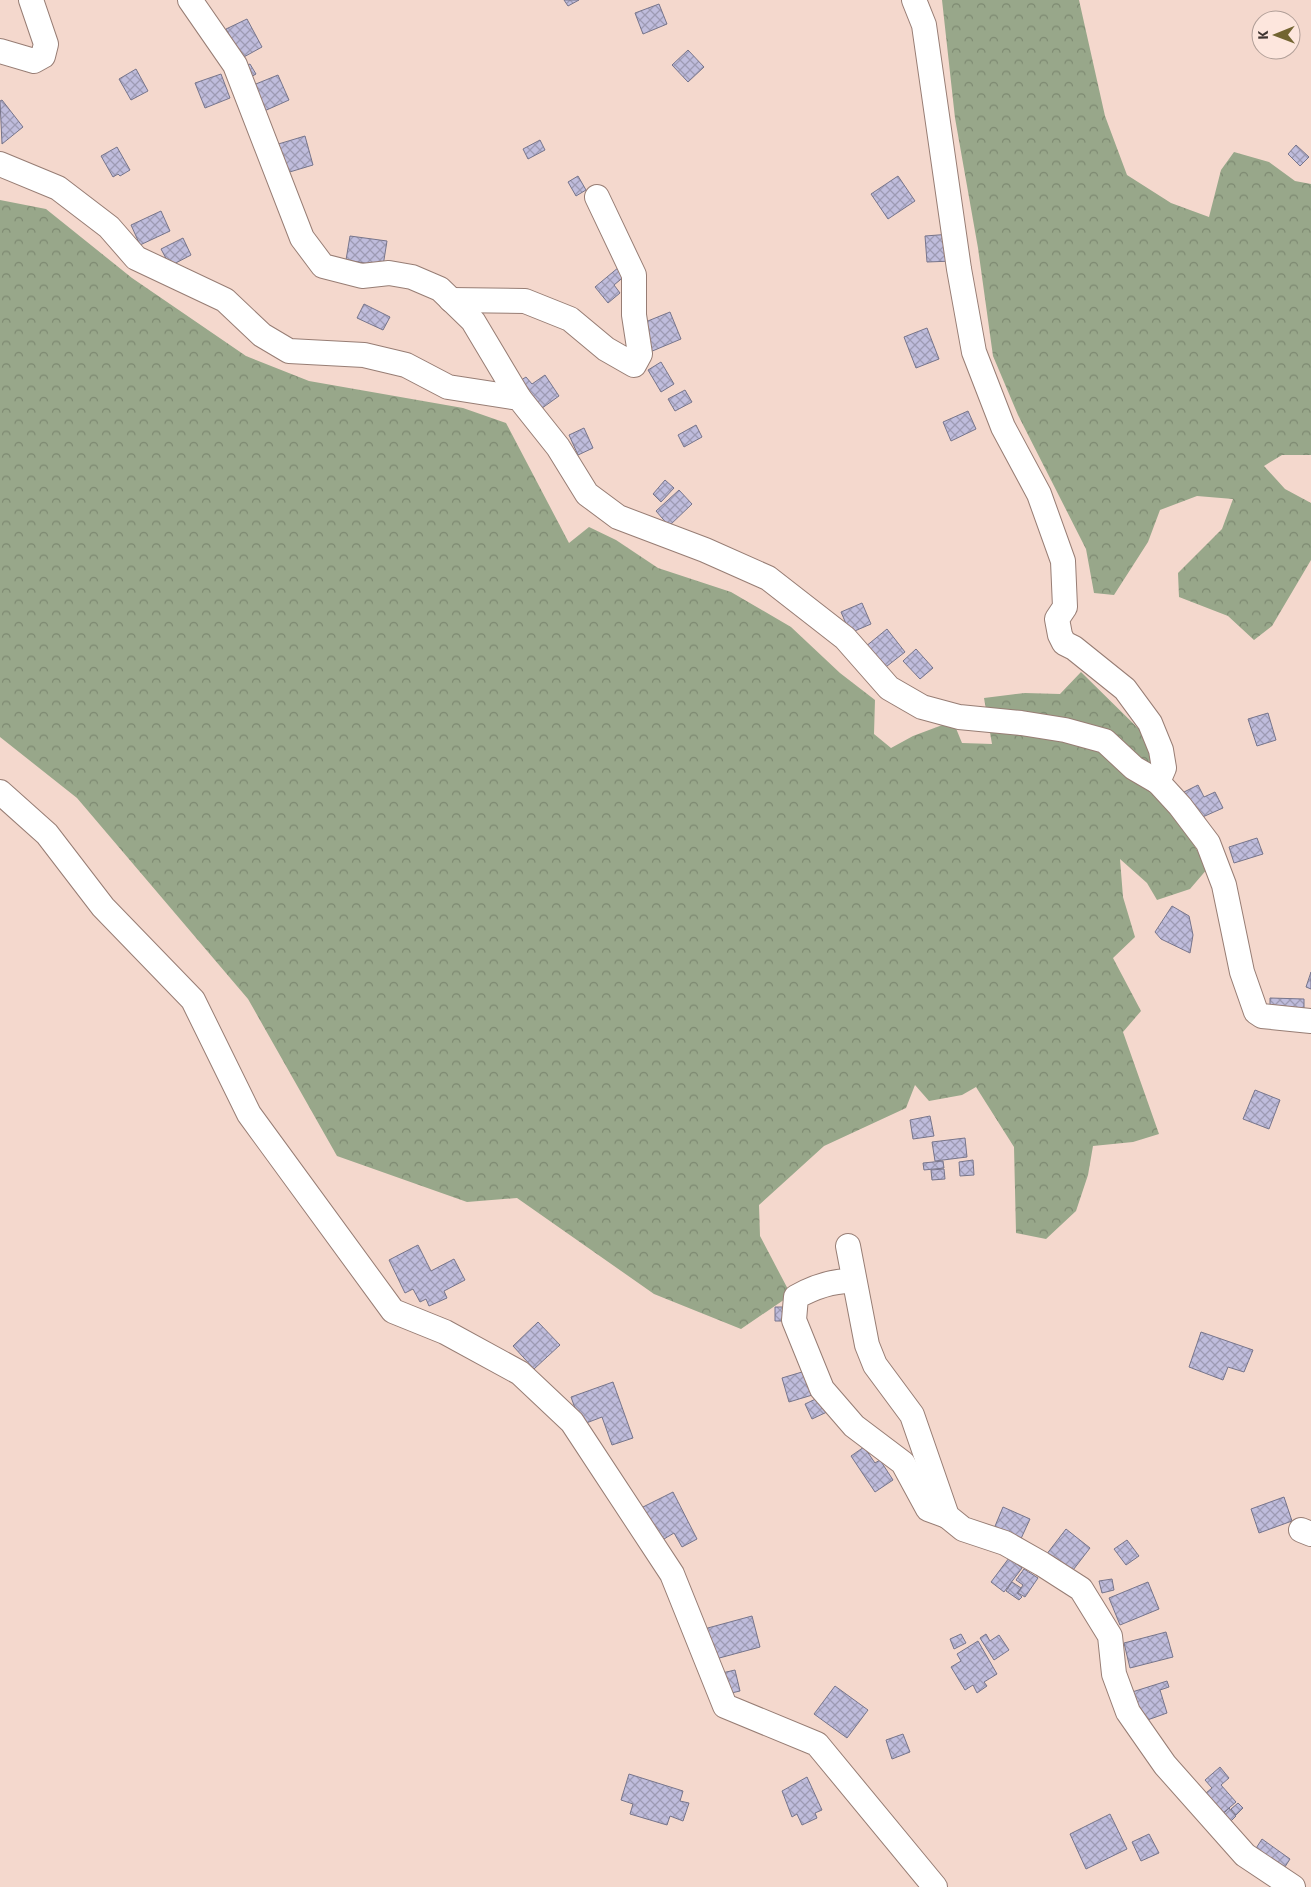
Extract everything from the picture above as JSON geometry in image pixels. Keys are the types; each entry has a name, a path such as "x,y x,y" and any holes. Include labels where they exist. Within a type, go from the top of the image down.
{"street":[{"path":"0,51 34,61 43,56 46,44 31,0"},
{"path":"190,0 235,65 302,238 323,266 362,276 389,273 412,277 440,289 472,321 519,398 558,447 587,494 618,517 705,550 768,578 845,638 889,688 922,707 959,717 1065,730 1105,741 1134,768 1158,782 1180,806 1208,843 1224,885 1242,972 1256,1012 1262,1016 1311,1020"},
{"path":"914,0 924,25 959,269 974,352 1003,427 1040,494 1063,561 1065,607 1057,618 1060,635 1064,643 1074,648 1125,689 1150,723 1161,750 1164,768 1158,782"},
{"path":"0,164 58,188 108,227 136,258 225,300 262,335 289,351 364,355 406,365 448,387 519,398"},
{"path":"451,300 525,302 570,319 606,349 634,365 640,354 634,315 634,275 597,197"},
{"path":"0,792 47,834 102,906 193,1000 249,1114 393,1311 445,1332 520,1374 572,1422 672,1574 725,1706 817,1744 935,1887"},
{"path":"848,1246 867,1345 875,1365 912,1415 947,1516"},
{"path":"854,1281 840,1280 809,1290 796,1297 794,1320 822,1389 854,1426 903,1463 928,1509 947,1516 963,1529 1005,1543 1042,1564 1081,1590 1110,1636 1114,1674 1128,1712 1165,1765 1245,1855 1294,1887"}],"green space":[{"path":"942,0 1079,0 1105,116 1127,175 1171,203 1209,217 1221,170 1234,152 1269,162 1295,181 1311,184 1311,455 1282,455 1264,466 1285,489 1311,503 1311,560 1272,626 1254,640 1228,616 1179,597 1178,573 1222,529 1233,499 1197,496 1160,510 1148,542 1114,595 1094,593 1086,549 1018,415 993,356 978,248 955,118"},
{"path":"0,200 46,209 132,278 246,356 309,381 463,408 506,423 569,543 589,527 616,540 658,568 731,592 791,627 840,673 875,700 874,734 891,748 913,736 953,721 962,743 992,744 984,698 1025,693 1060,694 1081,672 1147,737 1187,834 1208,868 1190,889 1157,900 1147,883 1120,859 1123,897 1135,937 1113,958 1141,1011 1123,1032 1159,1134 1133,1142 1093,1146 1088,1175 1076,1211 1046,1239 1016,1233 1014,1147 976,1087 962,1095 929,1101 915,1085 906,1108 824,1146 759,1205 760,1236 791,1295 741,1329 654,1294 517,1198 467,1202 337,1156 248,999 77,798 0,737"}],"building":[{"path":"564,0 579,0 568,6"},
{"path":"659,4 667,24 643,34 635,13"},
{"path":"247,19 262,47 242,58 226,29"},
{"path":"688,50 704,67 688,82 672,65"},
{"path":"250,64 256,74 249,78 243,67"},
{"path":"136,69 148,91 131,100 119,79"},
{"path":"221,74 230,98 205,108 195,83"},
{"path":"278,75 289,100 262,112 251,86"},
{"path":"2,100 23,127 2,144 0,101"},
{"path":"305,136 313,165 283,174 275,145"},
{"path":"540,140 545,150 528,159 523,149"},
{"path":"1296,145 1309,157 1300,166 1288,154"},
{"path":"117,147 130,170 120,176 118,174 113,177 101,156"},
{"path":"578,176 586,190 576,196 568,182"},
{"path":"898,176 915,201 888,219 871,194"},
{"path":"161,211 170,231 140,245 131,225"},
{"path":"951,234 953,261 927,262 925,236"},
{"path":"350,236 387,241 383,266 346,260"},
{"path":"183,238 191,255 170,266 161,249"},
{"path":"619,267 626,275 614,285 620,293 608,303 595,287"},
{"path":"364,304 390,317 383,330 357,318"},
{"path":"670,312 681,339 650,352 638,325"},
{"path":"927,328 939,359 916,368 904,337"},
{"path":"661,362 674,384 661,392 648,370"},
{"path":"545,375 559,396 538,411 518,382 526,377 532,384"},
{"path":"685,390 692,402 675,411 668,399"},
{"path":"968,411 976,429 951,441 943,422"},
{"path":"696,425 702,437 684,447 678,435"},
{"path":"584,428 593,448 578,455 569,435"},
{"path":"665,480 674,488 661,502 653,494"},
{"path":"679,490 692,504 669,526 656,511"},
{"path":"862,603 871,624 850,633 841,612"},
{"path":"887,629 905,652 882,670 865,647"},
{"path":"916,649 933,668 920,679 903,661"},
{"path":"1268,713 1276,740 1257,746 1248,719"},
{"path":"1198,785 1204,797 1215,792 1223,808 1198,819 1184,792"},
{"path":"1257,838 1263,854 1234,863 1229,847"},
{"path":"1172,906 1189,916 1193,935 1190,953 1161,939 1155,932"},
{"path":"1311,972 1311,989 1306,987"},
{"path":"1270,998 1304,999 1304,1011 1270,1012"},
{"path":"1255,1090 1280,1100 1269,1129 1243,1119"},
{"path":"930,1116 934,1136 913,1139 910,1120"},
{"path":"965,1138 967,1157 935,1161 932,1142"},
{"path":"973,1160 974,1175 960,1176 959,1162"},
{"path":"943,1161 944,1168 924,1170 923,1163"},
{"path":"944,1169 945,1179 932,1180 931,1170"},
{"path":"418,1245 431,1271 454,1259 465,1280 444,1291 447,1298 429,1306 426,1299 420,1302 413,1289 405,1293 389,1260"},
{"path":"775,1307 792,1307 793,1321 775,1321"},
{"path":"538,1322 560,1345 534,1369 513,1346"},
{"path":"1201,1332 1253,1350 1244,1372 1228,1367 1223,1380 1189,1367"},
{"path":"812,1369 819,1393 789,1402 782,1378"},
{"path":"613,1382 633,1438 612,1445 602,1417 581,1425 571,1397"},
{"path":"822,1396 829,1411 812,1419 805,1404"},
{"path":"864,1447 875,1463 880,1460 893,1480 875,1492 851,1456"},
{"path":"673,1492 697,1539 682,1547 674,1533 659,1542 641,1508"},
{"path":"1284,1497 1292,1521 1259,1533 1251,1509"},
{"path":"1003,1507 1030,1519 1019,1543 993,1531"},
{"path":"1066,1529 1090,1548 1070,1574 1046,1555"},
{"path":"1127,1540 1139,1556 1126,1565 1114,1549"},
{"path":"1009,1558 1022,1568 1004,1592 991,1582"},
{"path":"1024,1569 1038,1578 1025,1597 1018,1593 1023,1585 1016,1580"},
{"path":"1112,1579 1114,1590 1102,1593 1099,1581"},
{"path":"1012,1582 1021,1588 1017,1593 1022,1597 1019,1600 1006,1591"},
{"path":"1148,1582 1159,1609 1120,1625 1109,1598"},
{"path":"752,1616 760,1647 712,1660 704,1629"},
{"path":"1166,1632 1173,1657 1130,1668 1124,1643"},
{"path":"961,1634 966,1643 954,1649 950,1639"},
{"path":"986,1634 990,1641 999,1635 1009,1650 994,1660 980,1638"},
{"path":"978,1641 997,1674 984,1682 987,1686 977,1693 973,1685 965,1690 951,1667 961,1661 957,1654"},
{"path":"735,1670 740,1691 727,1694 722,1673"},
{"path":"1167,1681 1169,1687 1160,1690 1167,1713 1139,1723 1129,1693"},
{"path":"835,1686 868,1710 847,1738 814,1714"},
{"path":"903,1734 910,1752 892,1759 886,1740"},
{"path":"1220,1767 1229,1778 1221,1785 1236,1802 1223,1813 1206,1793 1212,1788 1205,1780"},
{"path":"629,1774 683,1791 680,1801 689,1803 683,1821 670,1816 667,1825 630,1814 633,1804 621,1800"},
{"path":"807,1777 822,1810 815,1813 817,1818 802,1825 797,1814 792,1817 782,1791"},
{"path":"1238,1803 1243,1808 1236,1815 1231,1809"},
{"path":"1229,1808 1236,1816 1227,1825 1220,1817"},
{"path":"1110,1814 1127,1849 1086,1869 1070,1834"},
{"path":"1149,1834 1159,1853 1141,1861 1132,1842"},
{"path":"1262,1839 1290,1859 1281,1873 1253,1853"}]}
